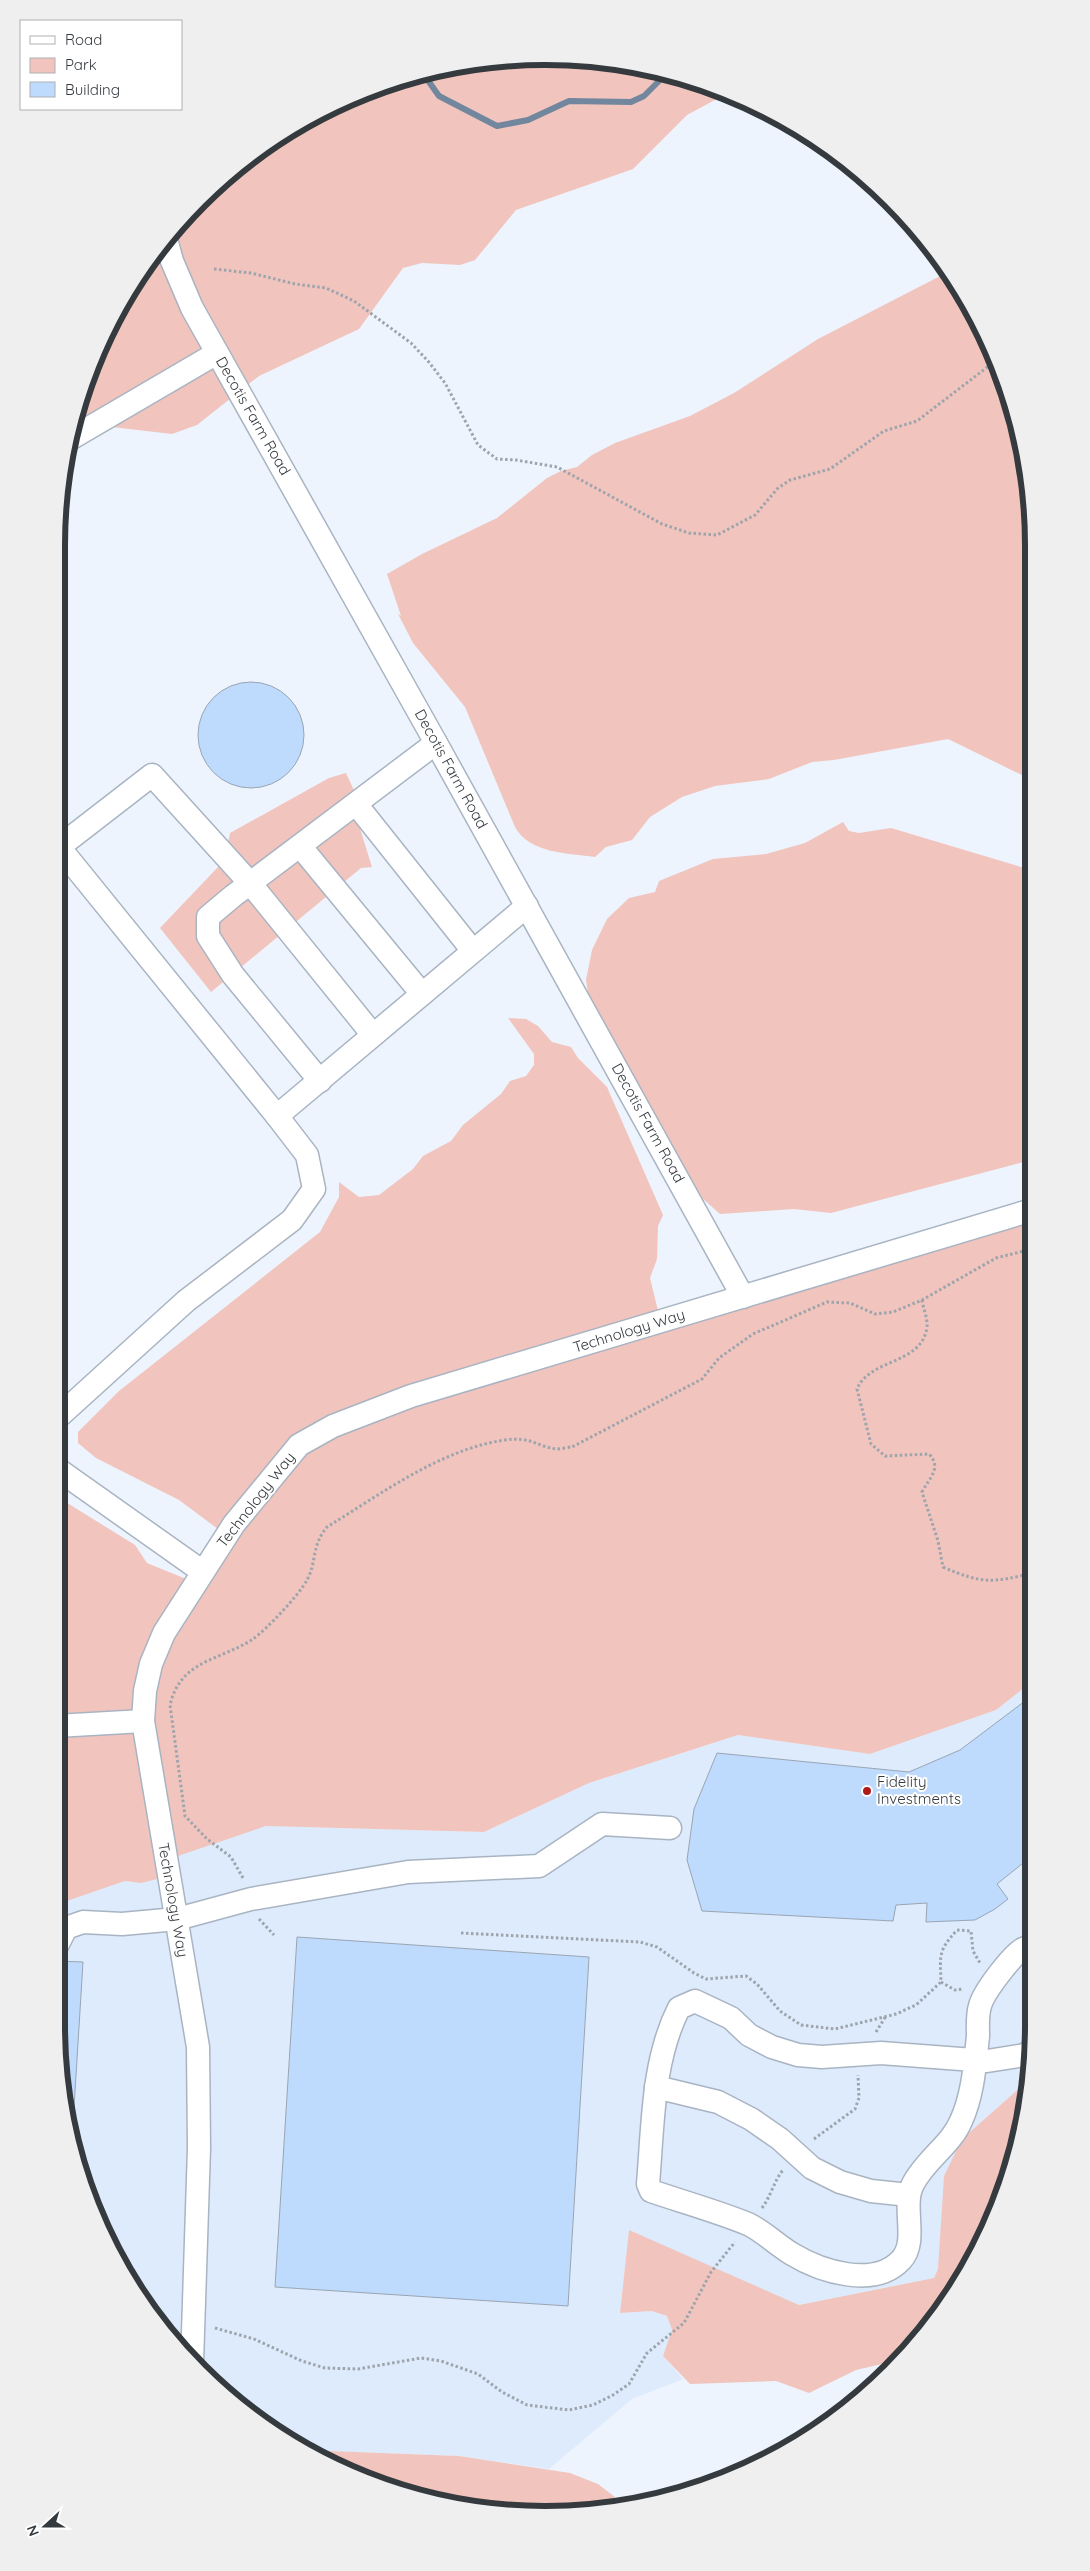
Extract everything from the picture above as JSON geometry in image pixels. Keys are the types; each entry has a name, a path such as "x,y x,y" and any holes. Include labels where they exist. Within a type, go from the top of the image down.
{"street":[{"name":"Decotis Farm Road","path":"168,248 192,308 527,906 742,1297"},
{"path":"78,434 217,353"},
{"path":"320,1081 233,975 208,936 208,917 250,883 436,743"},
{"path":"65,843 152,775 250,883 373,1036"},
{"path":"356,804 473,951"},
{"path":"300,846 422,994"},
{"path":"65,857 278,1116 307,1155 314,1190 292,1220 186,1301 65,1411"},
{"path":"278,1116 527,906"},
{"name":"Technology Way","path":"192,2351 199,2148 198,2047 143,1721 145,1690 151,1664 164,1633 234,1524 299,1445 333,1426 411,1396 1025,1211"},
{"path":"65,1474 203,1572"},
{"path":"65,1725 143,1721"},
{"path":"65,1930 83,1922 122,1924 177,1919 251,1899 408,1872 540,1866 602,1824 670,1828"},
{"path":"1024,2053 987,2061 976,2060 868,2053 822,2057 798,2055 772,2047 749,2035 731,2018 695,2002 679,2008 673,2019 656,2087 648,2184 651,2191 750,2225 793,2255 816,2265 847,2274 881,2274 901,2260 906,2251 909,2195 920,2171 961,2122 970,2096 976,2060 980,2005 1004,1968 1025,1948"},
{"path":"656,2087 718,2102 758,2124 780,2139 812,2168 840,2182 871,2191 909,2195"}],"path":[{"path":"214,269 251,273 295,284 326,288 354,301 411,343 428,360 445,383 478,445 498,459 558,467 662,524 689,533 717,535 755,516 778,488 790,480 830,468 884,431 917,421 990,365"},
{"path":"274,1935 258,1919 241,1873 231,1857 207,1840 185,1816 170,1705 174,1690 189,1670 253,1639 292,1600 308,1579 318,1538 327,1527 425,1466 459,1453 504,1440 526,1438 557,1449 572,1447 702,1379 719,1358 754,1334 826,1302 850,1303 875,1314 894,1312 922,1300 996,1258 1025,1251"},
{"path":"922,1300 928,1325 923,1341 908,1354 869,1372 860,1380 856,1388 871,1444 885,1456 930,1454 936,1461 936,1470 922,1492 938,1541 943,1567 980,1580 997,1581 1025,1575"},
{"path":"461,1933 640,1942 657,1947 694,1973 706,1978 746,1976 757,1984 780,2011 801,2025 835,2029 886,2016 916,2005 941,1982 940,1957 943,1945 957,1930 971,1931 973,1952 980,1963 977,1972"},
{"path":"941,1982 955,1990 970,1989"},
{"path":"193,2328 220,2328 254,2339 302,2361 325,2368 358,2369 421,2358 441,2361 478,2374 502,2392 527,2405 569,2410 593,2405 629,2384 646,2352 684,2323 711,2272 771,2196 778,2177 797,2155 834,2122 855,2109 859,2098 858,2074 882,2020 886,2016"}],"shaded area":[{"path":"1025,1687 1025,2026 1021,2087 962,2139 938,2269 934,2278 799,2305 629,2231 620,2313 652,2311 667,2316 672,2330 663,2356 683,2379 632,2399 549,2469 459,2456 322,2451 278,2425 229,2387 184,2342 146,2293 136,2277 136,2270 126,2261 102,2210 90,2180 74,2120 66,2057 65,1902 125,1881 141,1883 171,1858 266,1826 484,1832 589,1783 738,1735 870,1754 996,1710"}],"green space":[{"path":"545,65 608,69 669,81 719,98 687,115 633,169 516,210 475,260 460,265 422,263 403,268 359,329 259,376 197,425 172,434 103,426 76,444 90,391 102,361 129,305 146,278 184,229 229,184 253,164 305,129 391,90 451,74 514,66"},
{"path":"942,275 961,305 975,333 1000,391 1016,451 1021,482 1025,545 1025,777 948,739 834,760 812,762 769,779 715,786 682,797 650,817 632,840 606,847 595,857 550,851 530,843 515,827 465,707 413,643 398,614 401,616 387,574 422,554 497,518 547,478 561,471 577,467 592,455 615,443 690,416 734,393 818,339"},
{"path":"346,773 357,797 357,819 372,867 361,868 211,992 160,928 218,867 230,833 329,778"},
{"path":"843,822 849,831 859,833 891,828 1025,868 1025,1162 831,1213 794,1209 720,1214 685,1183 590,1007 586,980 592,950 607,919 629,898 655,892 659,881 713,859 766,854 805,843"},
{"path":"508,1018 526,1019 538,1026 552,1042 571,1047 578,1058 607,1087 663,1215 658,1226 657,1259 650,1278 660,1319 1025,1213 1025,1687 996,1710 870,1754 738,1735 589,1783 484,1832 266,1826 172,1858 169,1876 141,1883 125,1881 65,1902 65,1502 135,1545 147,1563 196,1583 222,1532 179,1500 96,1458 78,1443 78,1432 119,1391 320,1232 339,1197 339,1182 359,1197 379,1195 413,1169 423,1156 451,1141 463,1125 501,1094 510,1081 526,1076 534,1065 534,1054"},
{"path":"1021,2087 1016,2120 1000,2180 975,2238 961,2266 944,2293 926,2318 886,2363 856,2370 809,2393 776,2381 690,2384 663,2356 672,2330 667,2316 652,2311 620,2313 629,2230 799,2305 934,2278 938,2269 944,2176 962,2139"},
{"path":"126,2261 136,2270 136,2277"},
{"path":"322,2451 459,2456 570,2473 598,2484 615,2497 613,2501 576,2505 545,2506 482,2502 451,2497 391,2481"}],"building":[{"path":"251,682 271,686 288,698 300,715 304,735 300,755 288,772 271,784 251,788 231,784 214,772 202,755 198,735 202,715 214,698 231,686"},
{"name":"Fidelity Investments","path":"1025,1701 1025,1861 997,1884 1008,1899 995,1909 975,1920 926,1922 927,1903 896,1905 893,1921 702,1911 687,1860 694,1809 717,1753 909,1772 960,1750"},
{"path":"297,1937 589,1957 568,2306 275,2287"},
{"path":"65,1961 83,1962 74,2108 72,2108 69,2089 66,2057"}],"waterway":[{"path":"427,80 439,96 497,126 528,120 569,101 631,102 644,96 661,79"}],"place":[{"name":"Fidelity Investments","path":"867,1791"}]}
